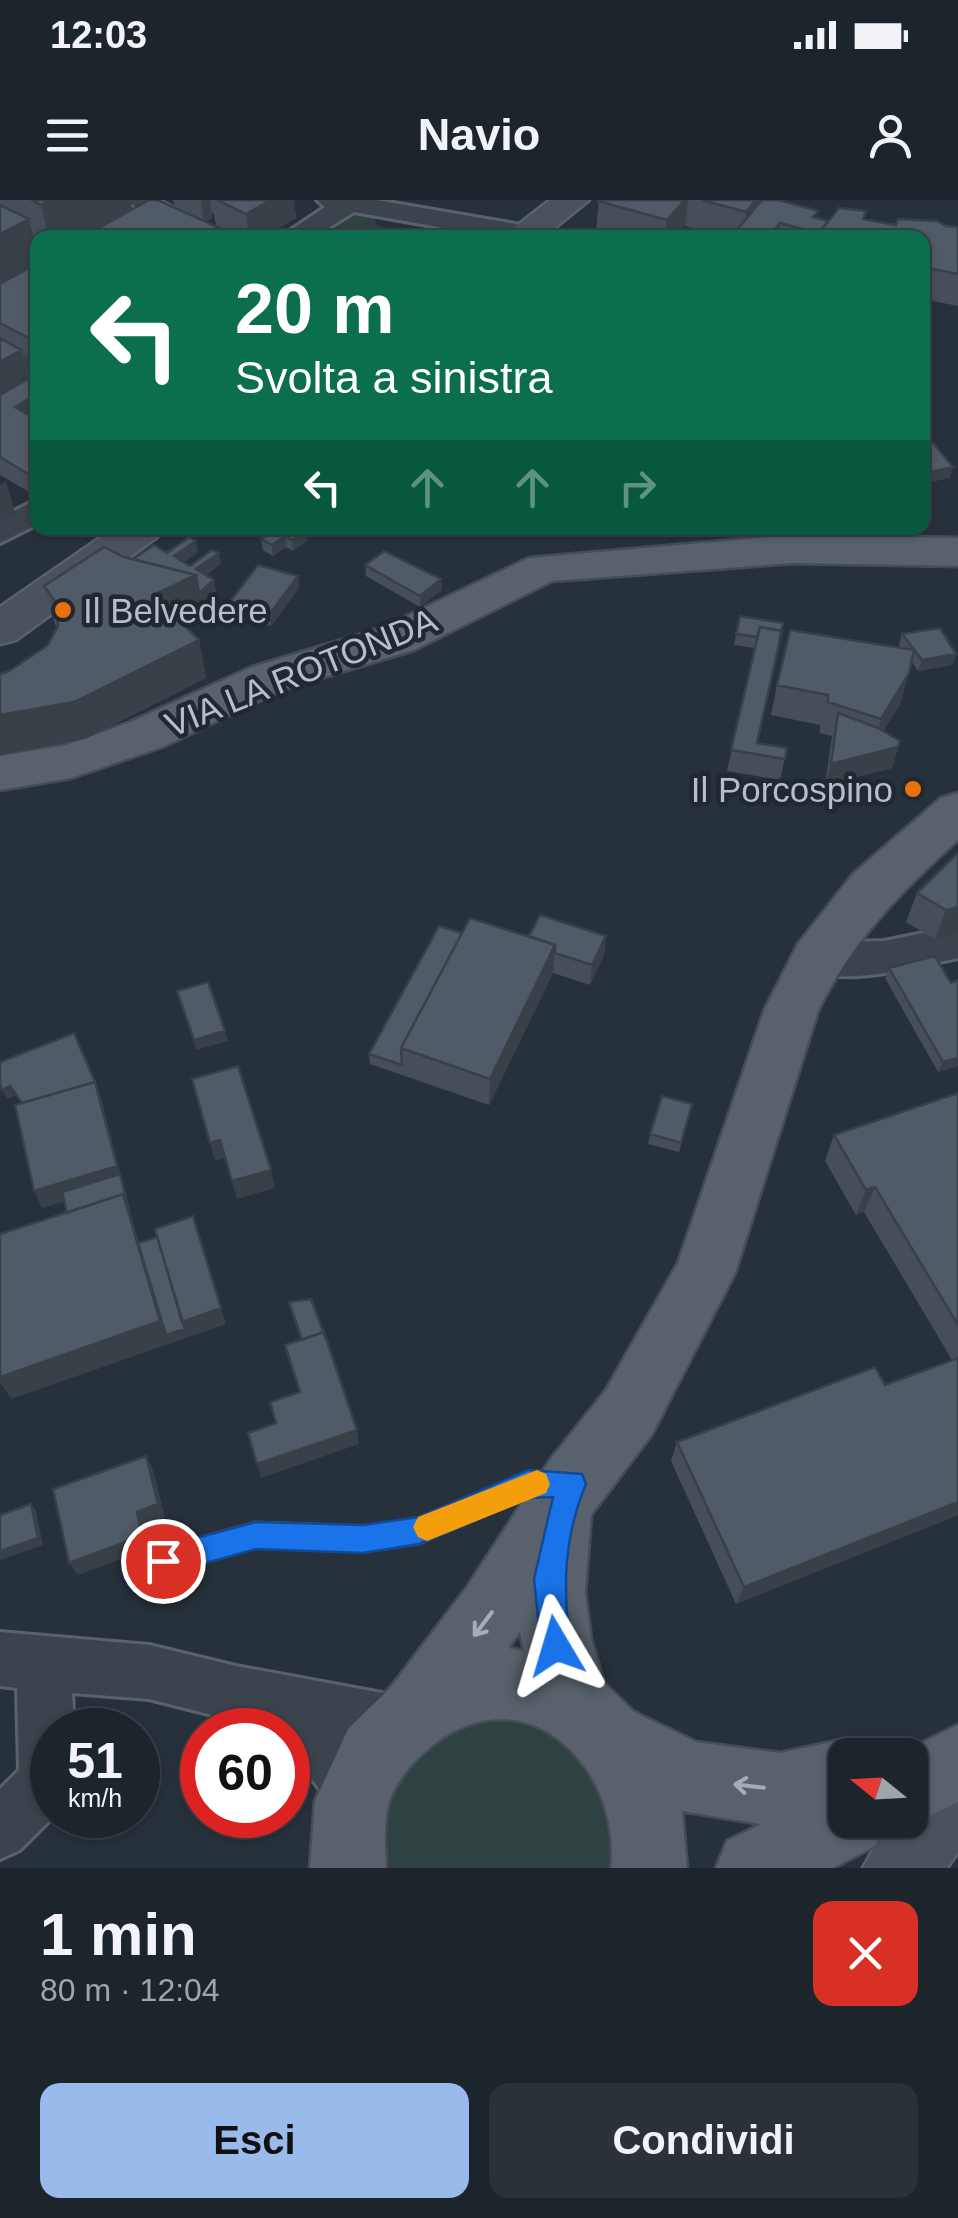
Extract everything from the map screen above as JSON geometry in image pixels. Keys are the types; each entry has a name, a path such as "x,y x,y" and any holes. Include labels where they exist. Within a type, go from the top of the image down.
{"main road":[{"name":"VIA LA ROTONDA","path":"0,773 71,761 145,735 268,678 398,639 544,568 793,549 958,552"},
{"path":"344,1839 374,1754 492,1612 573,1484 629,1412 705,1273 792,1011 817,958 871,888 958,811"},
{"path":"573,1484 560,1512 548,1579 556,1646 594,1724 640,1792 649,1868"},
{"path":"408,1716 457,1688 499,1683 540,1690 692,1778 780,1790 828,1780"},
{"path":"928,1759 958,1753"},
{"path":"928,1778 958,1762"},
{"path":"754,1868 828,1831"}],"street":[{"path":"538,230 572,200"},
{"path":"304,230 345,202 498,230"},
{"path":"122,228 155,203 203,230"},
{"path":"0,351 30,381"},
{"path":"0,533 29,503"},
{"path":"0,630 133,535"},
{"path":"0,607 100,561"},
{"path":"817,958 884,957 958,942"},
{"path":"0,1830 48,1782 22,1659 149,1672 236,1694 408,1716"},
{"path":"236,1694 317,1738 344,1839"},
{"path":"900,1868 958,1788"}],"lane":[{"path":"163,1561 256,1536 363,1539 419,1530 528,1484 573,1484"}],"shaded area":[{"path":"354,209 374,214 376,225 399,230 321,230"},
{"path":"483,1717 522,1718 559,1733 609,1795 617,1868 385,1868 388,1815 405,1773 437,1741"}],"building":[{"path":"149,200 158,200 224,230 95,230"},
{"path":"217,200 271,200 246,214"},
{"path":"599,200 685,200 667,220"},
{"path":"702,200 756,200 746,212"},
{"path":"762,200 779,200 818,211 813,217 828,221 821,230 801,230 780,223 774,230 737,230"},
{"path":"0,205 29,219 0,234"},
{"path":"839,208 866,211 863,219 896,225 898,219 937,221 958,227 958,274 930,269 930,230 821,230"},
{"path":"30,267 30,339 0,323 0,284"},
{"path":"0,338 21,350 0,362"},
{"path":"30,378 30,398 15,407 30,412 30,475 0,457 0,395"},
{"path":"930,440 953,467 930,472"},
{"path":"267,535 299,535 292,540 285,536 272,545 261,539"},
{"path":"189,537 196,541 174,556 190,566 212,550 219,553 196,569 214,580 199,593 196,575 133,559 154,545 167,553"},
{"path":"104,547 124,557 196,575 153,595 199,640 74,702 0,715 0,674 48,645 58,626 55,601 44,586"},
{"path":"384,551 441,579 420,596 365,565"},
{"path":"258,565 298,576 269,615 229,603"},
{"path":"740,616 783,623 781,631 760,627 757,637 736,634"},
{"path":"760,627 782,631 757,743 787,748 785,759 731,750"},
{"path":"940,628 956,654 922,660 902,634"},
{"path":"790,630 914,650 909,673 881,719 828,702 828,695 777,685"},
{"path":"838,713 878,728 900,741 898,747 831,764"},
{"path":"958,853 958,907 946,910 917,893"},
{"path":"540,915 606,936 592,965 555,953 555,945 529,936"},
{"path":"470,918 555,945 490,1079 401,1048"},
{"path":"439,926 462,933 401,1048 402,1065 369,1054"},
{"path":"935,956 951,983 958,980 958,1058 943,1062 889,968"},
{"path":"208,982 225,1031 194,1040 177,991"},
{"path":"74,1033 95,1082 22,1103 10,1086 2,1090 0,1062"},
{"path":"238,1066 271,1170 232,1181 220,1140 210,1143 192,1079"},
{"path":"95,1082 117,1166 34,1191 15,1105"},
{"path":"958,1093 958,1325 875,1187 866,1190 834,1135"},
{"path":"662,1096 692,1104 681,1143 650,1134"},
{"path":"120,1174 129,1210 123,1194 67,1213 62,1192"},
{"path":"123,1194 160,1321 0,1377 0,1234"},
{"path":"193,1216 221,1308 182,1322 155,1229"},
{"path":"157,1237 185,1329 166,1335 138,1243"},
{"path":"311,1299 323,1332 302,1340 289,1302"},
{"path":"324,1332 357,1430 257,1464 248,1433 276,1423 270,1402 300,1392 285,1345"},
{"path":"958,1358 958,1502 744,1587 677,1442 875,1367 885,1385"},
{"path":"146,1456 158,1504 137,1512 142,1536 69,1563 53,1489"},
{"path":"31,1504 38,1538 0,1551 0,1515"}],"slow traffic":[{"path":"427,1527 528,1484 537,1484"}],"place":[{"name":"Il Belvedere","path":"63,610"},
{"name":"Il Porcospino","path":"913,789"}],"route":[{"path":"163,1561 256,1536 363,1539 419,1530 528,1484 573,1484 560,1512 548,1579 556,1646"}]}
